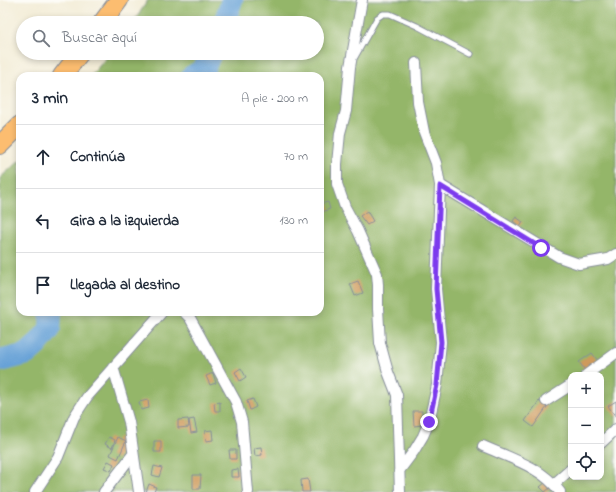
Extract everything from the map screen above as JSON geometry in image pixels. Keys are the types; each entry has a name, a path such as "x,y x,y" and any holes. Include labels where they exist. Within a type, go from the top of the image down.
{"highway":[{"path":"107,16 119,0"},
{"path":"65,72 75,60"},
{"path":"0,145 16,129"}],"street":[{"path":"362,0 350,67 346,111 340,133 336,164 338,184 345,207 369,252 377,274 380,342 388,372 397,395 400,492"},
{"path":"400,471 423,436 429,422 437,385 441,342 436,289 440,186 436,163 424,132 418,102 416,63"},
{"path":"440,186 559,258 579,264 608,259 616,254"},
{"path":"35,492 58,457 74,417 87,397 158,316"},
{"path":"188,316 236,402 242,422 248,492"},
{"path":"590,372 616,353"},
{"path":"113,367 129,422 139,492"},
{"path":"546,401 568,387"},
{"path":"604,440 616,429"},
{"path":"483,446 535,468 557,488 568,473"},
{"path":"104,492 133,454"}],"lane":[{"path":"350,67 377,18 383,14 390,14 404,20 470,54"}],"green space":[{"path":"148,0 616,0 616,492 0,492 0,178 16,164 16,316 324,316 324,72 94,72 104,60 324,60 324,16 138,16"}],"building":[{"path":"328,202 330,209 324,211 324,203"},
{"path":"367,211 373,221 367,225 360,216"},
{"path":"516,217 523,222 520,227 513,221"},
{"path":"358,281 363,293 355,296 350,284"},
{"path":"592,353 598,361 585,370 579,362"},
{"path":"241,368 246,377 240,381 235,372"},
{"path":"213,373 216,383 210,385 206,376"},
{"path":"253,399 256,407 250,410 247,401"},
{"path":"148,400 149,408 141,410 139,402"},
{"path":"539,401 547,407 533,427 525,421"},
{"path":"616,401 616,417 608,406"},
{"path":"220,402 220,411 215,411 214,403"},
{"path":"413,411 422,411 422,425 414,426"},
{"path":"188,419 189,427 178,428 178,420"},
{"path":"194,419 197,432 191,433 189,420"},
{"path":"212,430 213,440 206,441 205,431"},
{"path":"109,437 115,440 112,448 105,444"},
{"path":"118,437 126,441 118,459 110,455"},
{"path":"154,441 161,441 161,452 154,452"},
{"path":"261,447 262,455 255,456 254,448"},
{"path":"229,450 236,450 236,459 230,459"},
{"path":"108,461 114,464 111,471 104,468"},
{"path":"154,466 162,468 159,477 152,475"},
{"path":"238,469 239,477 231,477 231,470"},
{"path":"193,475 201,475 200,489 193,489"},
{"path":"308,479 310,492 302,492 301,480"},
{"path":"546,482 551,487 545,492 540,487"},
{"path":"149,484 156,487 154,492 146,492"}],"waterway":[{"path":"226,16 232,0"},
{"path":"199,72 204,69 208,60"},
{"path":"0,361 27,354 37,345 50,329 51,316"}],"route":[{"path":"429,422 437,385 441,342 436,289 440,186 541,248"}]}
